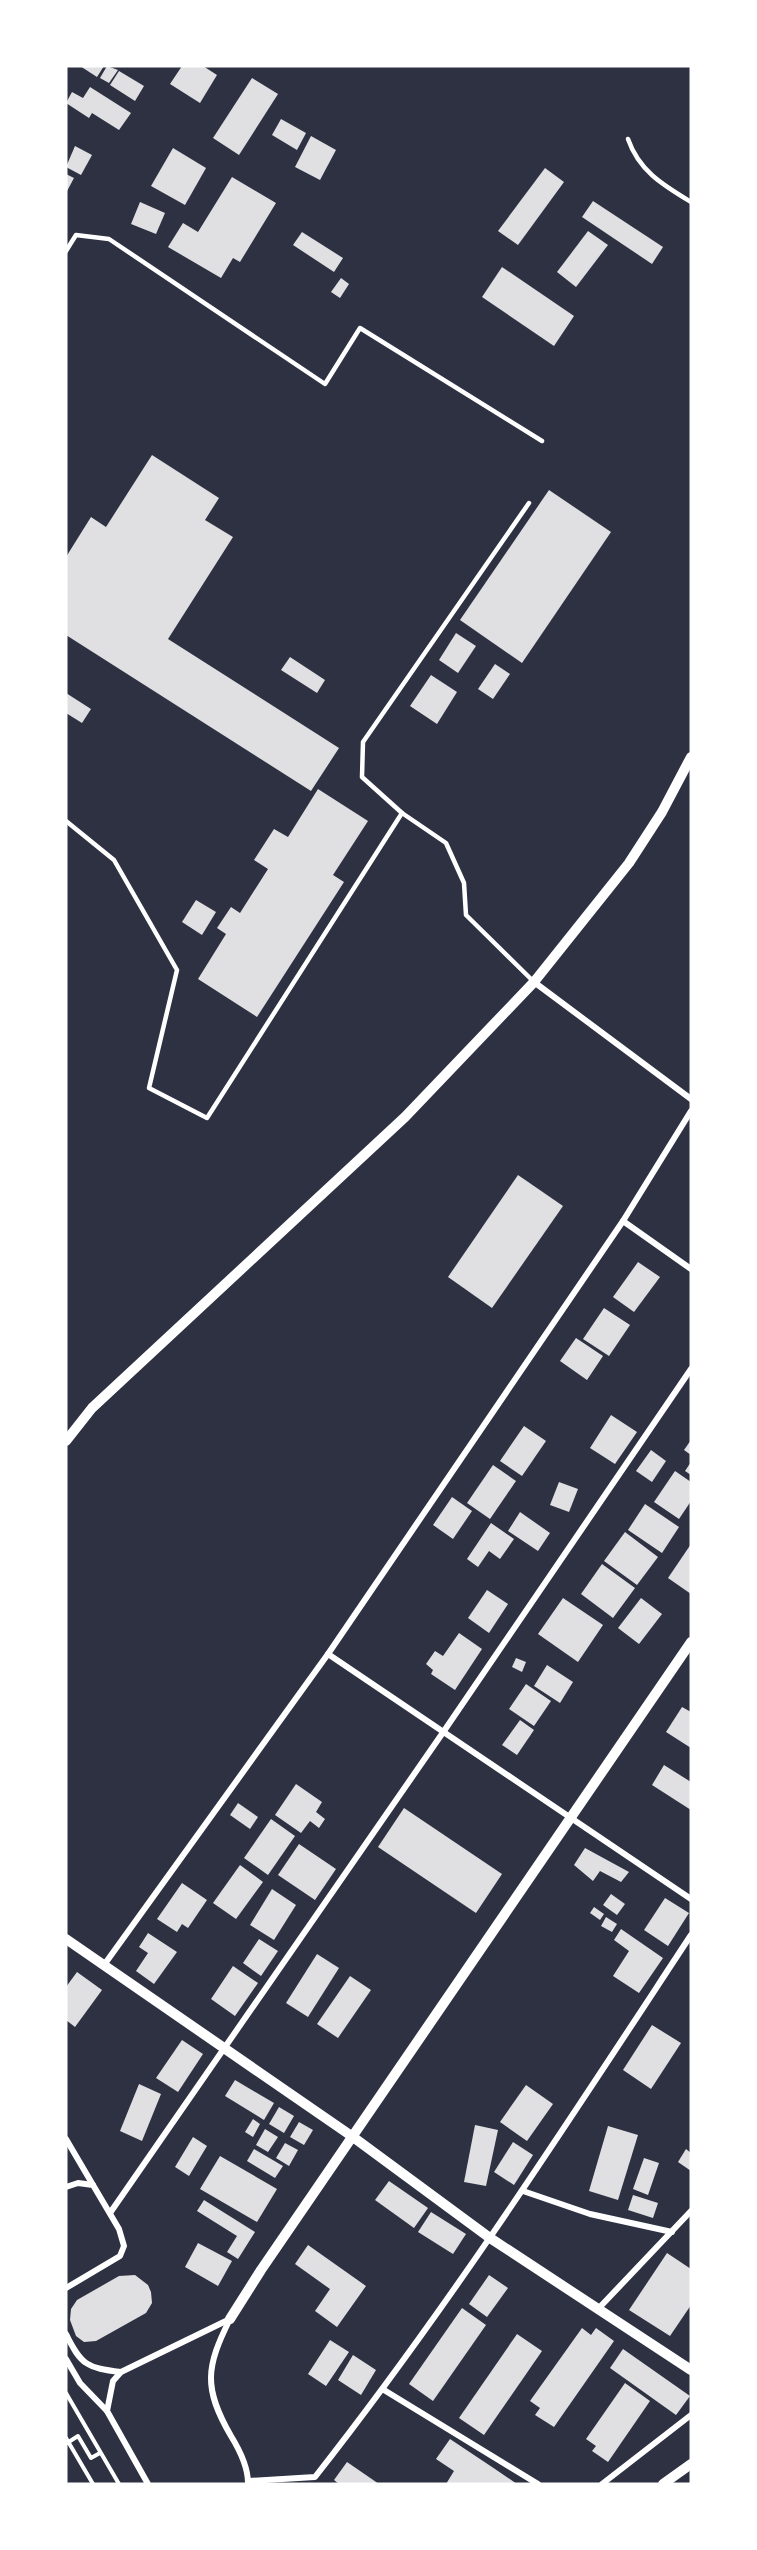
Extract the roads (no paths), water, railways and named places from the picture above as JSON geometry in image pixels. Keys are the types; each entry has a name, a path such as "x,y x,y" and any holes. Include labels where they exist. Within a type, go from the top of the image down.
{"street":[{"path":"66,1441 92,1408 405,1117 534,982 629,863 662,812 691,757"},
{"path":"534,982 691,1099"},
{"path":"104,1965 328,1654 623,1221 691,1111"},
{"path":"623,1221 691,1269"},
{"path":"110,2213 444,1731 691,1369"},
{"path":"691,1642 230,2319 211,2363 214,2399 218,2413 236,2444 248,2483 315,2478 384,2390 523,2191 691,1935"},
{"path":"328,1654 691,1899"},
{"path":"66,1939 353,2137 490,2238 691,2370"},
{"path":"66,2139 110,2213 123,2240 123,2252 66,2288"},
{"path":"66,2187 78,2183 93,2185"},
{"path":"523,2191 590,2214 672,2232"},
{"path":"599,2308 691,2211"},
{"path":"107,2411 113,2382 121,2372 230,2319"},
{"path":"66,2334 80,2359 88,2366 121,2372"},
{"path":"66,2359 80,2383 107,2411 148,2484"},
{"path":"384,2390 538,2484"},
{"path":"602,2484 691,2415"},
{"path":"663,2484 691,2464"},
{"path":"315,2478 320,2484"}],"lane":[{"path":"628,139 633,156 648,173 691,202"},
{"path":"66,251 76,235 109,239 325,384 360,328 542,441"},
{"path":"529,503 363,742 362,777 402,813 446,843 464,883 466,915 534,982"},
{"path":"66,821 114,860 177,970 149,1088 207,1118 402,813"}]}
